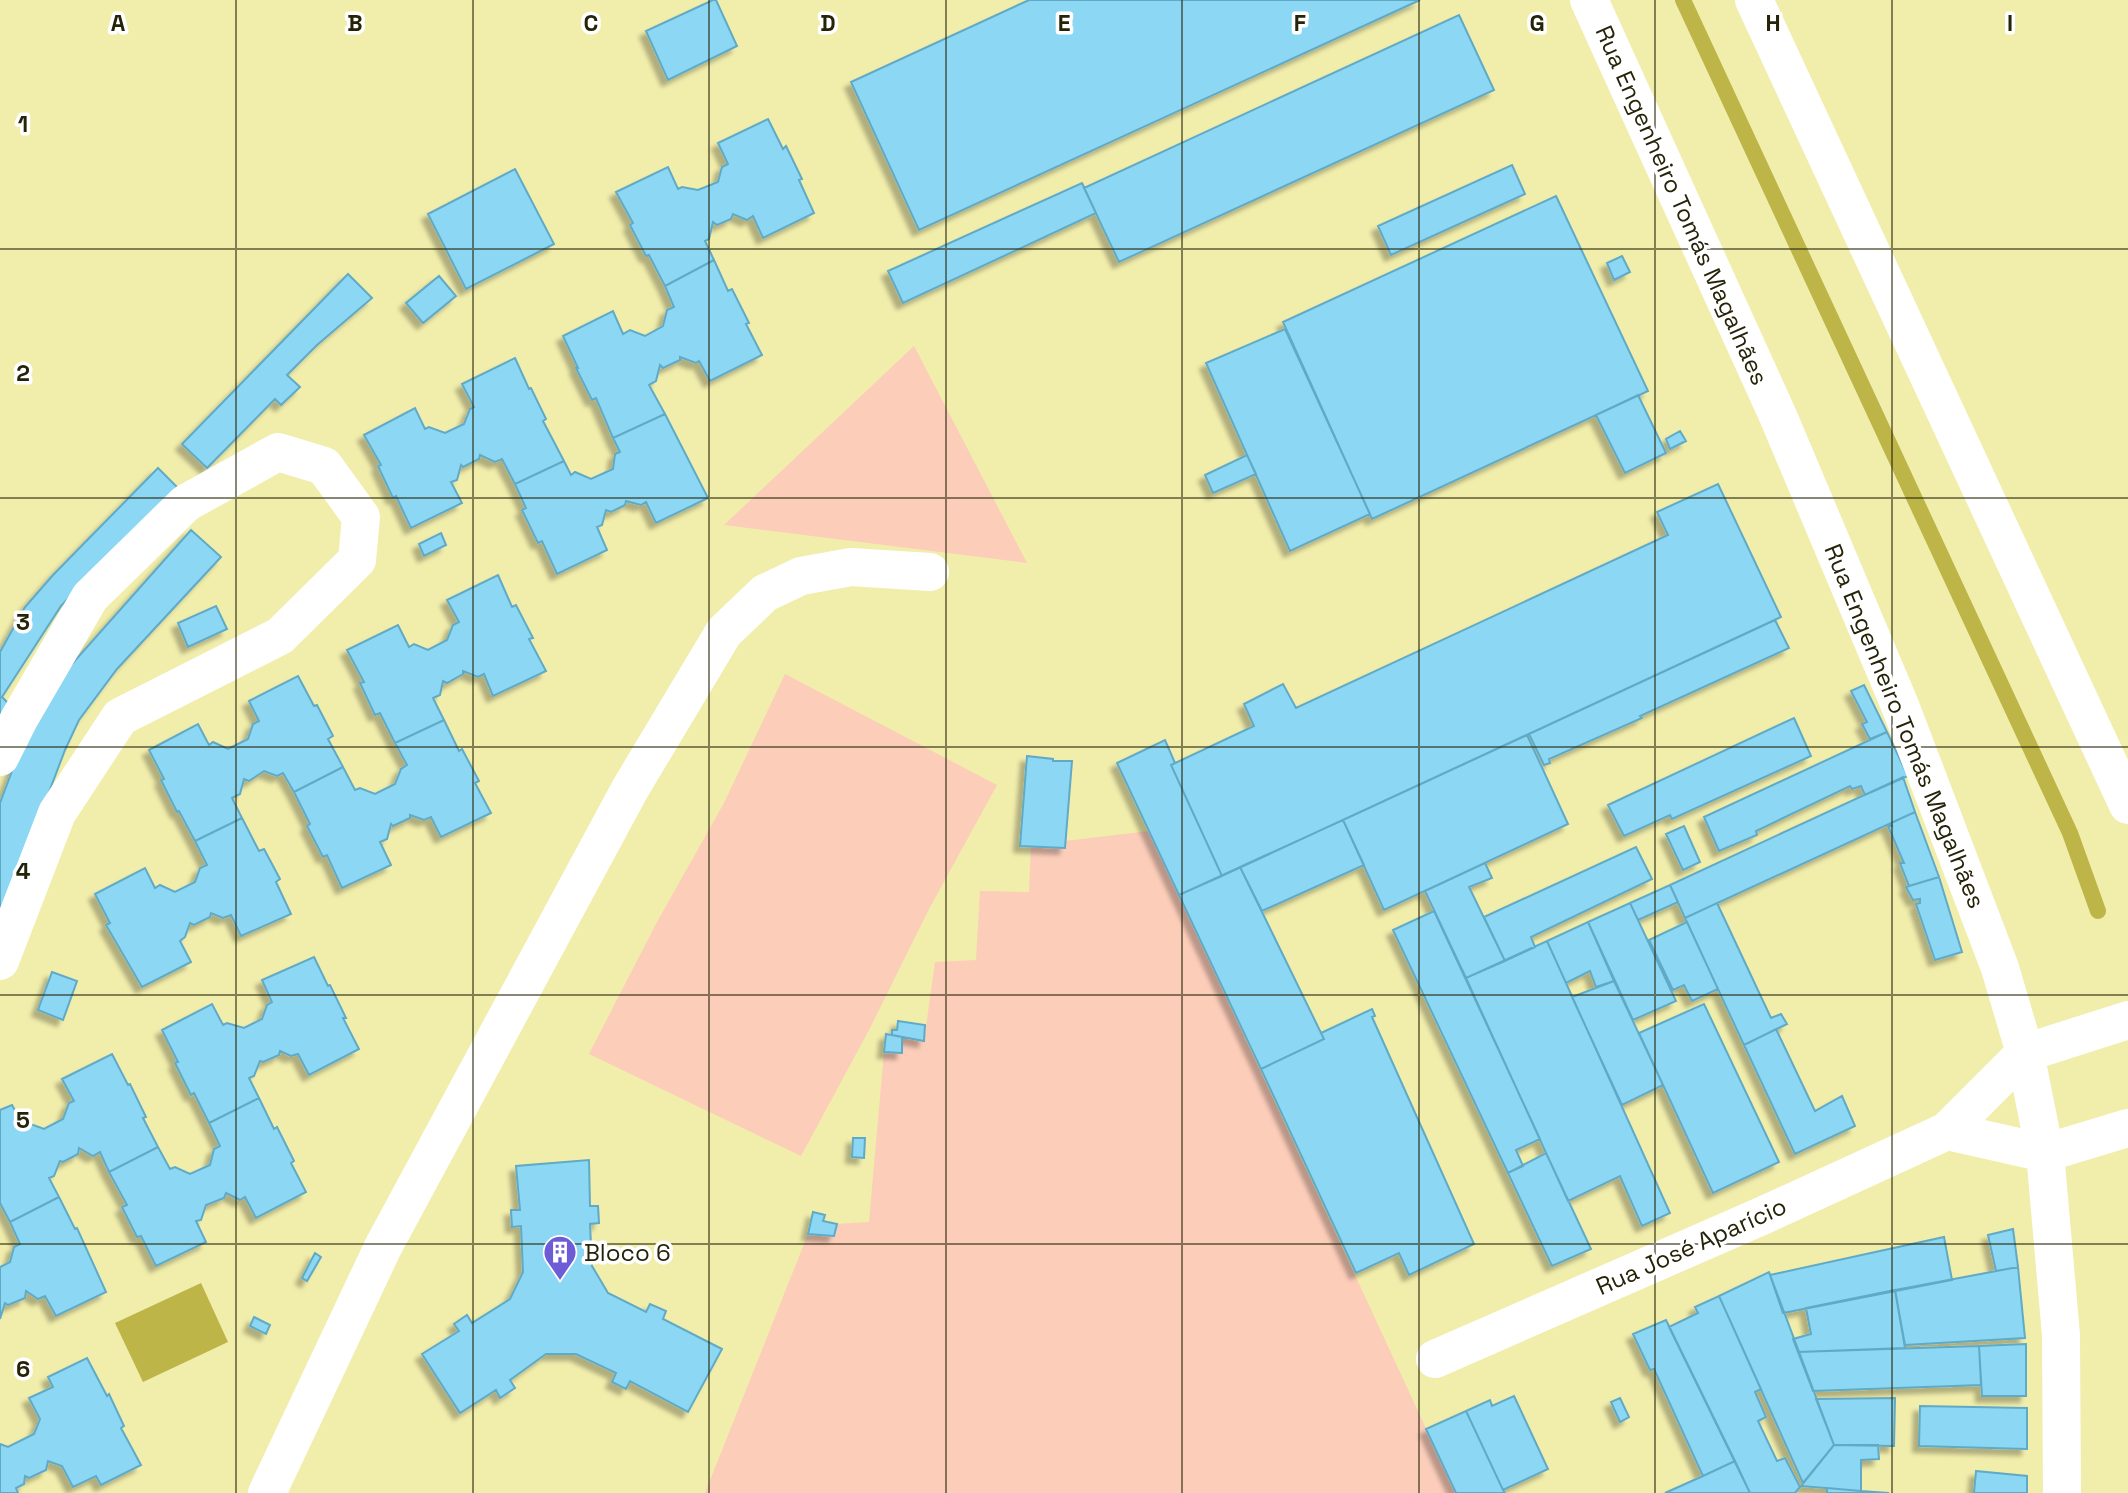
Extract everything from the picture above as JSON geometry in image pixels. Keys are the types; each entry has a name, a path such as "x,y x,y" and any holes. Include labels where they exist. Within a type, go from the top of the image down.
{"street":[{"name":"Rua Engenheiro Tomás Magalhães","path":"1589,0 1778,416 1901,708 2000,968 2041,1047 2045,1153 2061,1335 2062,1493"},
{"path":"1754,0 2128,805"},
{"path":"0,757 90,597 186,503 278,452 324,466 361,517 357,560 280,636 120,717 57,813 0,961"},
{"path":"267,1493 383,1247 630,789 724,632 765,593 801,576 851,567 930,572"},
{"path":"2041,1047 2128,1020"},
{"name":"Rua José Aparício","path":"1435,1359 1764,1215 1947,1131 2041,1047"},
{"path":"1947,1131 2045,1153 2128,1128"}],"shaded area":[{"path":"914,346 1027,563 724,525"},
{"path":"785,674 997,785 929,909 869,1030 801,1156 589,1054 657,922 724,803"},
{"path":"1149,831 1456,1493 705,1493 808,1234 834,1236 837,1224 869,1222 884,1052 902,1053 902,1037 924,1041 935,962 976,960 980,891 1029,892 1031,845"},
{"path":"201,1283 228,1342 143,1382 115,1323"}],"building":[{"path":"716,0 737,46 668,80 646,31"},
{"path":"1029,0 1420,0 919,230 851,82"},
{"path":"1459,15 1494,90 1119,262 1084,188"},
{"path":"768,119 783,149 786,146 814,213 763,238 753,216 747,220 733,214 731,219 717,225 713,222 709,239 705,241 714,260 665,286 649,255 646,256 630,225 633,223 616,192 668,167 678,189 682,187 698,190 718,182 722,167 728,164 718,143"},
{"path":"1512,165 1525,194 1391,255 1378,226"},
{"path":"515,169 554,244 466,289 428,214"},
{"path":"1082,183 1096,213 903,303 888,271"},
{"path":"1556,196 1648,391 1372,519 1283,322"},
{"path":"1622,256 1630,272 1614,280 1607,263"},
{"path":"714,260 728,291 732,289 762,355 710,381 699,361 696,363 680,357 680,360 663,368 660,365 656,381 649,385 665,414 613,438 596,398 592,400 576,368 563,336 613,311 623,334 630,330 645,336 663,326 667,310 674,307 665,286"},
{"path":"348,274 372,298 287,375 300,387 281,405 275,399 207,468 182,444"},
{"path":"439,276 456,296 423,323 406,303"},
{"path":"1285,329 1370,514 1290,551 1206,363"},
{"path":"515,358 564,461 515,484 502,459 495,462 480,455 479,459 463,467 461,465 457,480 451,482 462,503 411,528 396,496 393,498 378,466 381,465 364,435 415,408 425,429 429,427 445,433 464,424 470,409 474,407 462,384"},
{"path":"1638,395 1666,453 1625,473 1596,415"},
{"path":"665,414 708,498 656,523 646,502 641,505 626,501 625,505 611,512 606,510 602,525 597,527 607,550 557,574 542,541 538,543 522,510 526,508 515,484 564,461 571,475 575,472 591,479 613,469 615,454 620,452 613,438"},
{"path":"1680,431 1686,441 1670,449 1666,439"},
{"path":"1247,455 1256,474 1213,493 1205,475"},
{"path":"158,468 177,487 61,606 2,697 11,706 0,724 0,652 25,607"},
{"path":"1718,484 1781,617 1222,876 1171,765 1254,726 1244,704 1283,684 1296,708 1668,535 1657,512"},
{"path":"191,530 221,557 117,669 79,720 0,921 0,803 18,755 47,692"},
{"path":"441,533 446,545 424,556 419,544"},
{"path":"498,575 512,607 516,605 533,638 529,639 546,671 493,696 484,674 478,677 463,671 463,674 447,683 443,681 440,695 433,698 444,720 395,743 380,713 375,715 360,683 364,682 347,650 398,625 409,647 414,644 428,650 447,640 453,625 459,622 447,600"},
{"path":"216,606 227,629 188,647 178,623"},
{"path":"1775,620 1789,648 1549,759 1550,763 1544,765 1529,734"},
{"path":"298,676 333,736 328,739 343,767 294,792 283,773 277,776 264,771 249,781 244,779 240,794 232,798 242,818 195,841 179,811 177,812 149,750 198,724 209,745 213,742 228,749 248,739 253,724 259,721 249,701"},
{"path":"1864,685 1887,732 1870,739 1862,724 1867,722 1851,691"},
{"path":"1794,718 1811,756 1672,819 1670,815 1624,836 1608,805"},
{"path":"444,720 459,751 462,749 479,781 475,783 491,813 441,837 431,817 424,820 410,815 410,818 393,826 391,824 387,839 380,842 391,865 342,888 327,855 323,857 307,826 310,824 294,792 343,767 355,790 360,788 375,794 395,784 401,769 407,765 395,743"},
{"path":"1887,732 1908,776 1865,795 1861,786 1852,789 1850,786 1756,831 1757,835 1719,851 1704,817"},
{"path":"1527,735 1568,824 1384,910 1343,820"},
{"path":"1165,740 1175,763 1171,765 1222,876 1179,895 1117,763"},
{"path":"1027,756 1072,761 1065,848 1020,846"},
{"path":"1903,777 1915,812 1685,918 1670,885"},
{"path":"1915,812 1939,877 1909,886 1900,863 1904,863 1888,826"},
{"path":"242,818 259,851 264,849 280,879 276,882 291,914 241,936 231,915 223,918 211,913 210,917 194,925 190,923 185,937 180,941 191,962 142,987 106,925 110,923 95,894 145,868 155,888 160,885 175,892 195,882 200,868 207,865 195,841"},
{"path":"1343,820 1364,865 1262,911 1240,867"},
{"path":"1684,826 1700,862 1683,870 1666,834"},
{"path":"1636,847 1652,879 1531,937 1535,947 1505,961 1484,917"},
{"path":"1485,863 1492,878 1469,887 1505,961 1466,978 1425,891"},
{"path":"1240,867 1324,1039 1261,1069 1179,895"},
{"path":"1939,877 1962,952 1935,960 1916,904 1920,903 1920,899 1913,900 1906,887"},
{"path":"1670,885 1678,902 1638,920 1630,903"},
{"path":"1630,903 1676,1001 1633,1020 1588,922"},
{"path":"1717,903 1771,1018 1781,1014 1787,1024 1744,1045 1685,918"},
{"path":"1434,911 1540,1139 1516,1150 1523,1166 1508,1173 1393,930"},
{"path":"1588,922 1614,981 1596,987 1590,971 1566,983 1547,941"},
{"path":"1687,922 1718,989 1692,1001 1684,985 1673,990 1649,940"},
{"path":"1547,941 1670,1213 1642,1226 1620,1176 1568,1201 1466,978"},
{"path":"314,957 359,1049 309,1075 298,1054 291,1056 280,1051 279,1055 260,1061 254,1076 249,1078 259,1098 209,1123 194,1093 191,1095 162,1030 212,1004 223,1025 227,1023 244,1028 262,1019 267,1005 272,1002 262,980"},
{"path":"52,972 77,981 63,1020 38,1010"},
{"path":"1614,981 1663,1085 1622,1105 1572,997"},
{"path":"1704,1004 1779,1162 1713,1193 1639,1033"},
{"path":"1372,1009 1375,1016 1372,1017 1474,1244 1409,1275 1399,1253 1356,1273 1261,1069 1324,1039 1321,1033"},
{"path":"898,1021 925,1025 924,1041 892,1035 892,1030 897,1030"},
{"path":"1776,1029 1815,1111 1842,1096 1855,1126 1795,1154 1744,1045"},
{"path":"886,1034 902,1037 902,1053 884,1052"},
{"path":"112,1054 128,1085 130,1084 158,1147 109,1172 100,1152 93,1156 79,1148 78,1154 60,1161 54,1176 49,1178 59,1197 10,1222 0,1203 0,1110 12,1105 23,1125 28,1123 44,1129 63,1119 69,1103 74,1101 62,1079"},
{"path":"259,1098 294,1161 291,1163 306,1192 256,1218 245,1197 240,1200 226,1193 224,1198 206,1205 201,1220 196,1221 206,1242 156,1266 122,1207 127,1205 109,1172 158,1147 170,1169 175,1167 190,1174 210,1165 214,1149 220,1146 209,1123"},
{"path":"853,1138 865,1138 864,1158 852,1157"},
{"path":"1546,1153 1591,1249 1552,1266 1508,1173"},
{"name":"Bloco 6","path":"589,1160 590,1206 598,1206 599,1223 590,1224 592,1266 608,1293 646,1312 650,1304 666,1311 663,1319 722,1349 688,1412 630,1381 626,1389 612,1382 616,1373 576,1354 546,1354 510,1380 515,1388 500,1398 496,1390 460,1413 422,1354 459,1331 454,1324 467,1315 472,1323 510,1299 523,1272 521,1226 512,1227 511,1210 520,1210 516,1166"},
{"path":"59,1197 75,1229 77,1228 106,1292 56,1316 45,1296 38,1299 26,1291 25,1298 8,1305 5,1303 0,1319 0,1267 10,1262 14,1247 20,1244 10,1222"},
{"path":"813,1212 825,1215 823,1221 837,1224 834,1236 808,1234"},
{"path":"2013,1229 2018,1267 1996,1271 1988,1235"},
{"path":"1944,1237 1952,1280 1783,1313 1770,1275"},
{"path":"315,1253 321,1257 307,1281 302,1278"},
{"path":"2018,1267 2025,1338 1905,1345 1895,1290"},
{"path":"1769,1272 1834,1445 1803,1483 1719,1296"},
{"path":"1895,1290 1905,1348 1798,1352 1793,1339 1811,1334 1806,1308"},
{"path":"1719,1296 1761,1389 1755,1392 1766,1417 1758,1421 1777,1461 1785,1458 1800,1487 1795,1493 1750,1493 1669,1327 1698,1313 1695,1307"},
{"path":"254,1317 270,1325 266,1334 250,1326"},
{"path":"1666,1320 1735,1461 1703,1476 1654,1369 1650,1370 1633,1334"},
{"path":"2026,1344 2026,1396 1982,1396 1979,1346"},
{"path":"1979,1346 1981,1385 1813,1391 1798,1352"},
{"path":"87,1358 107,1396 109,1394 124,1426 121,1428 141,1465 101,1485 96,1476 73,1487 62,1466 48,1461 46,1470 29,1478 25,1476 24,1484 16,1488 18,1493 0,1493 0,1444 8,1447 34,1434 40,1419 29,1398 53,1387 48,1377"},
{"path":"1514,1396 1548,1469 1503,1490 1466,1411 1490,1400 1492,1406"},
{"path":"1620,1398 1629,1417 1620,1422 1611,1402"},
{"path":"1895,1398 1894,1446 1834,1445 1816,1399"},
{"path":"1920,1406 2027,1408 2027,1449 1919,1446"},
{"path":"1466,1411 1505,1493 1456,1493 1426,1429"},
{"path":"1834,1445 1878,1445 1879,1459 1861,1460 1861,1491 1801,1486"},
{"path":"1735,1461 1750,1493 1665,1493 1703,1476"},
{"path":"1976,1471 2027,1476 2027,1493 1974,1493"},
{"path":"1827,1488 1861,1491 1889,1493 1827,1493"}],"waterway":[{"path":"1683,0 2070,833 2098,911"}],"place":[{"name":"Bloco 6","path":"560,1282"}]}
